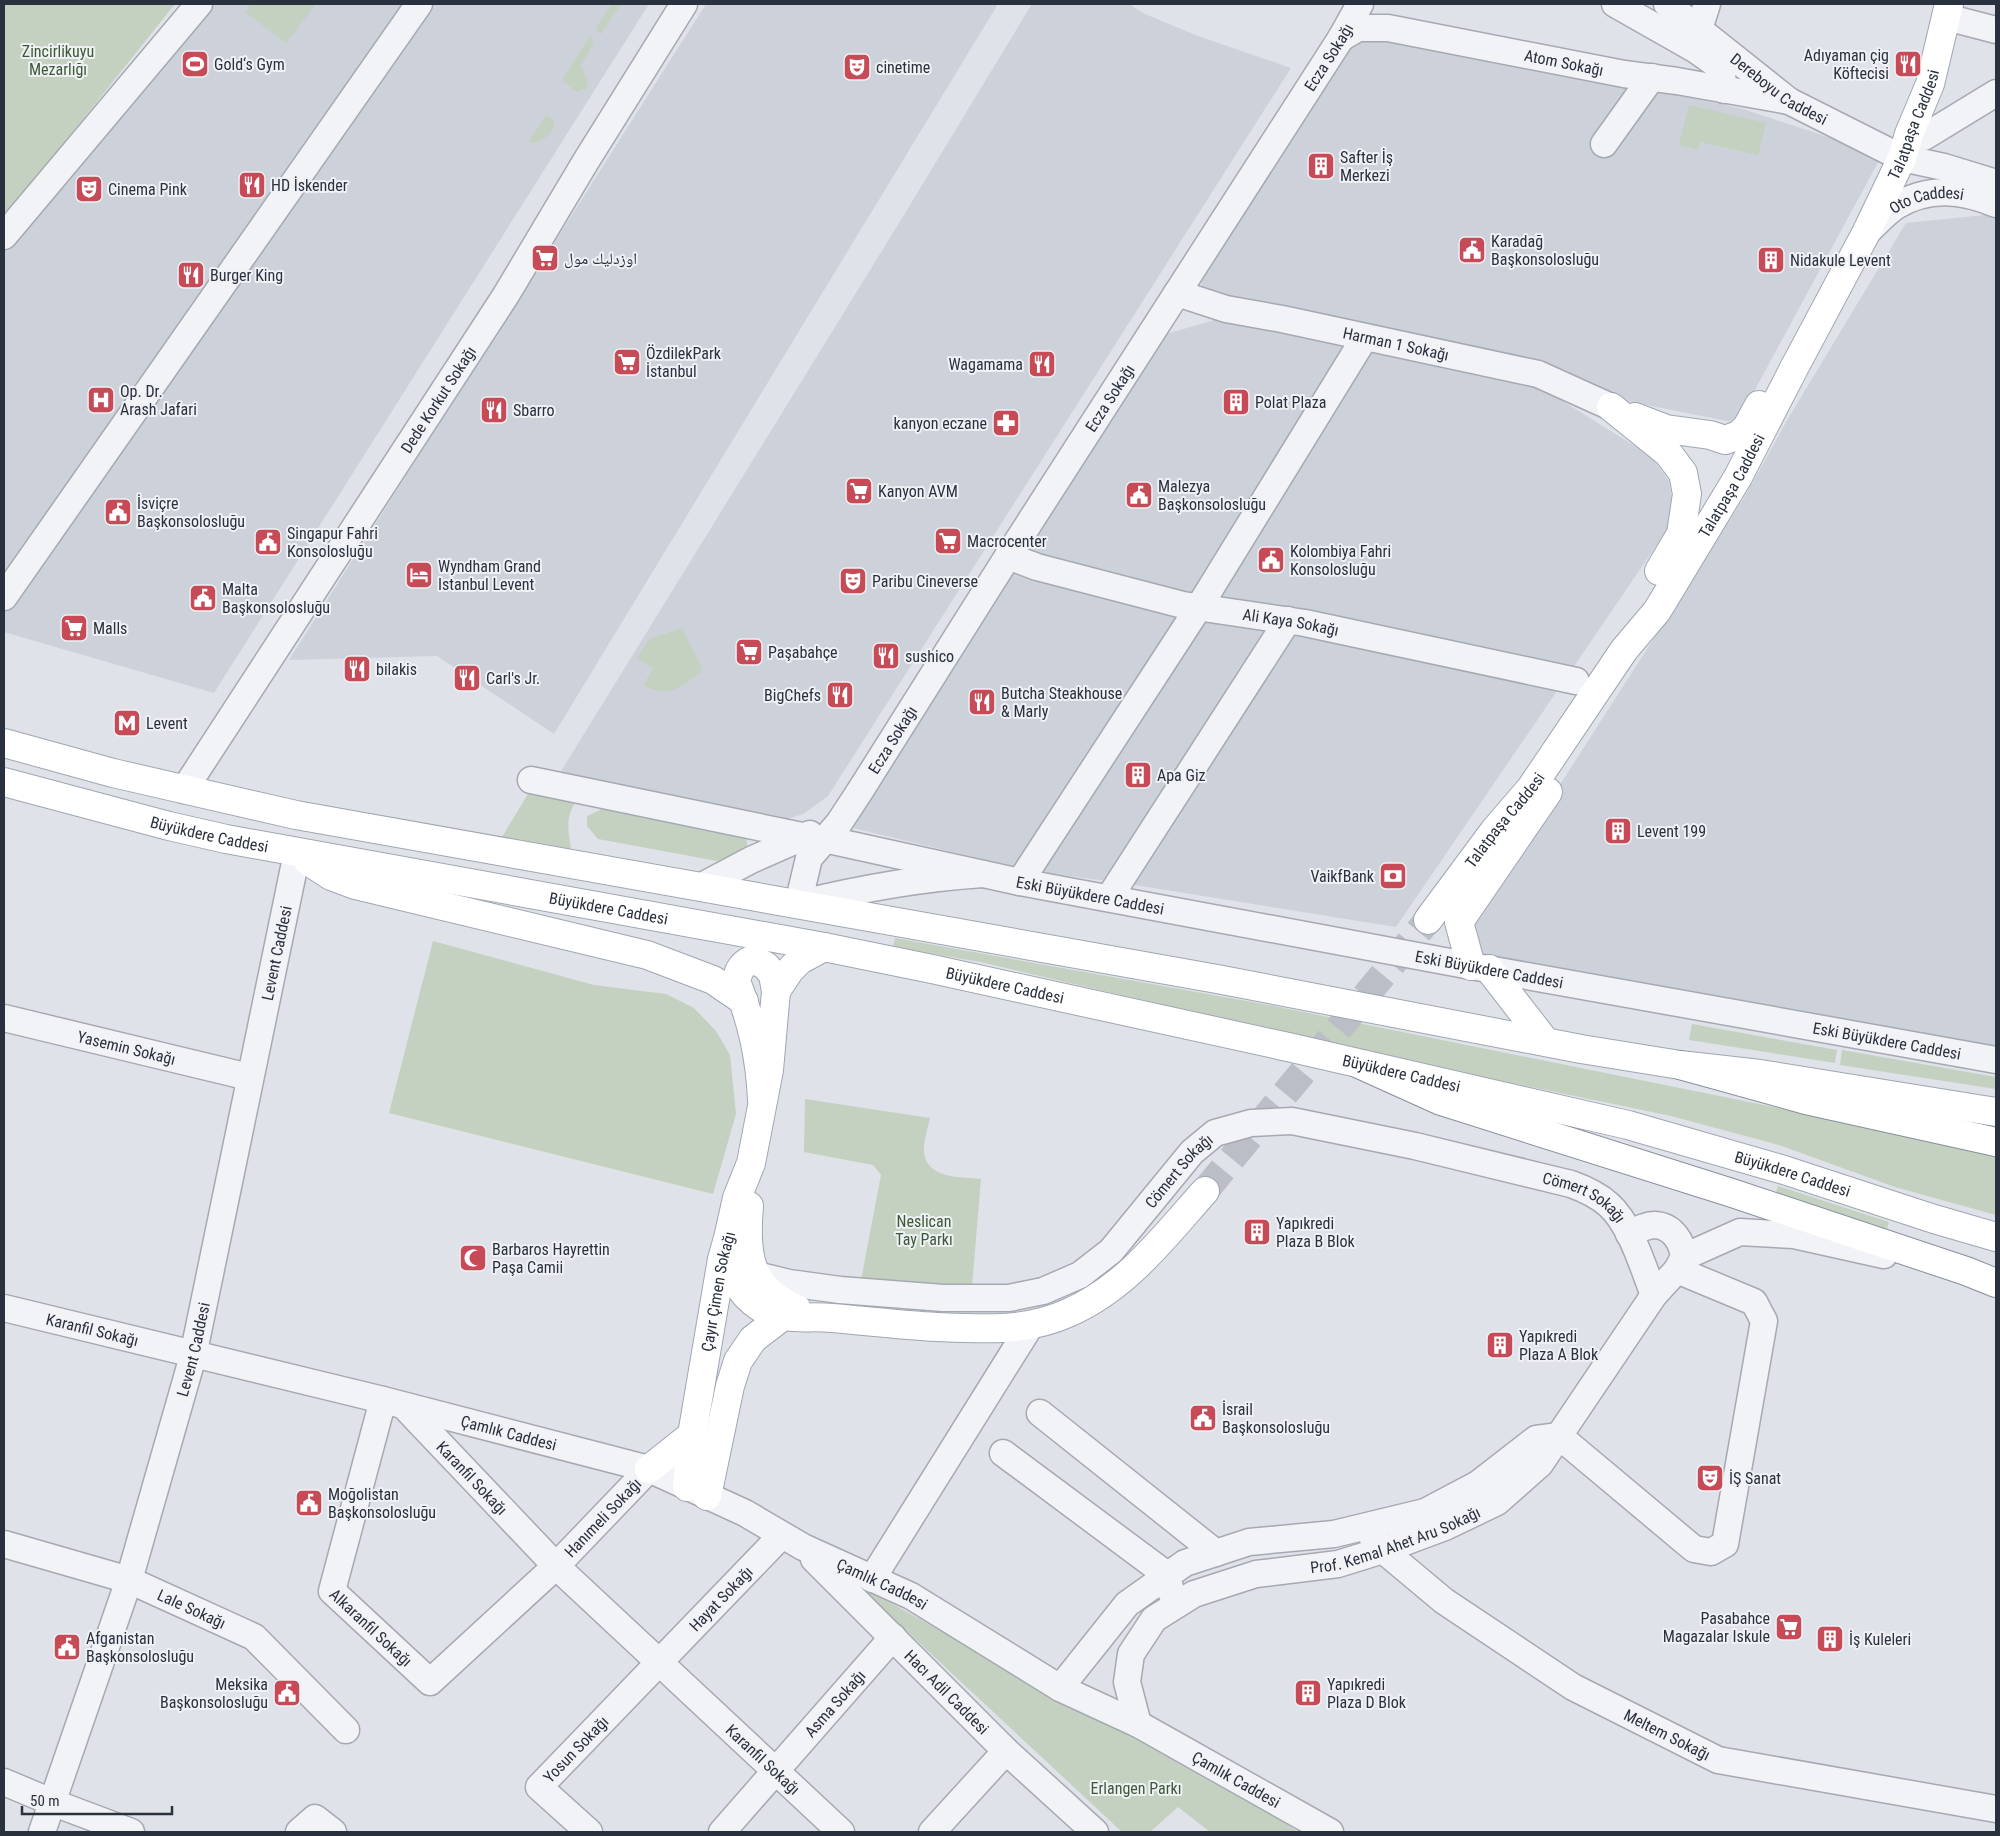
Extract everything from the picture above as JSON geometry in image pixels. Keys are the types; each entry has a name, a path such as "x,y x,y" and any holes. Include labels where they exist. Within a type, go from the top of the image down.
{"main road":[{"name":"Talatpaşa Caddesi","path":"1428,920 1494,831 1531,788 1624,650 1657,611 1738,477 1866,233 1906,146 1930,84 1948,11"},
{"path":"1611,408 1666,429 1710,435 1725,440 1739,435 1747,427 1761,401 1793,370"},
{"path":"1494,831 1519,784 1588,685 1681,534 1687,494 1680,467 1668,452 1611,408"},
{"path":"1545,1041 1480,968 1458,922 1547,794 1632,662 1657,611"},
{"path":"4,743 85,766 184,790 314,818 1197,975 1680,1066 1806,1100 1996,1142"},
{"name":"Büyükdere Caddesi","path":"4,782 169,826 297,852 824,947 1011,986 1359,1064 1646,1130 1784,1170 1934,1219 1996,1237"},
{"path":"297,852 330,876 355,885 647,955 713,980 744,1001"},
{"path":"776,991 786,975 800,960 824,947 808,926 798,904"},
{"name":"Çayır Çimen Sokağı","path":"697,1491 692,1435 722,1259 737,1198 751,1163 769,1070 776,991 773,975 766,966 753,959 744,963 738,972 736,981 754,1035 761,1069 762,1100"},
{"path":"1359,1064 1441,1101 1732,1193 1966,1271 1996,1284"},
{"path":"1680,1066 1760,1074 1996,1112"},
{"path":"751,1163 747,1237 749,1258 756,1275 771,1292 787,1305 824,1317"},
{"path":"728,1238 726,1258 740,1290 770,1313 783,1316 824,1317 986,1330 1030,1326 1068,1314 1101,1296 1122,1281 1204,1191"},
{"path":"697,1491 738,1361 753,1339 783,1316"},
{"path":"648,1469 692,1435"}],"street":[{"path":"4,236 199,4"},
{"path":"4,597 419,4"},
{"name":"Dede Korkut Sokağı","path":"184,790 506,295 606,128 684,4"},
{"name":"Ecza Sokağı","path":"798,904 815,838 839,823 860,791 1008,556 1342,38 1360,4"},
{"path":"1615,4 1696,50 1717,65 1722,75 1724,90"},
{"name":"Dereboyu Caddesi","path":"1667,4 1789,102 1906,146"},
{"path":"1699,30 1707,4"},
{"path":"1948,11 1996,30"},
{"name":"Atom Sokağı","path":"1342,38 1358,28 1388,28 1624,74 1789,102"},
{"path":"1604,144 1652,78"},
{"path":"1906,146 1996,93"},
{"name":"Oto Caddesi","path":"1906,146 1944,167 1996,183"},
{"name":"Oto Caddesi","path":"1866,233 1895,207 1918,195 1943,191 1975,196 1996,204"},
{"name":"Harman 1 Sokağı","path":"1177,292 1226,309 1538,374 1611,408"},
{"path":"1020,882 1199,607 1365,337"},
{"name":"Ali Kaya Sokağı","path":"1008,556 1037,566 1183,605 1288,620 1576,681"},
{"path":"1109,898 1288,620"},
{"name":"Eski Büyükdere Caddesi","path":"531,780 1020,882 1480,968 1996,1060"},
{"path":"700,887 751,860 815,838"},
{"name":"Levent Caddesi","path":"42,1832 54,1803 129,1580 193,1356 249,1077 297,852"},
{"path":"798,904 868,888 938,877 983,874"},
{"name":"Yasemin Sokağı","path":"4,1018 249,1077"},
{"name":"Cömert Sokağı","path":"756,1275 790,1283 840,1290 943,1298 1009,1298 1043,1291 1080,1276 1110,1252 1192,1152 1215,1133 1251,1123 1292,1121 1415,1146 1571,1184 1592,1192 1609,1205 1623,1222 1654,1295"},
{"path":"1629,1234 1643,1227 1656,1225 1672,1232 1682,1243 1680,1264"},
{"path":"1680,1264 1740,1232 1794,1235 1887,1256 1996,1284"},
{"path":"1060,1688 1127,1604 1185,1563 1249,1542 1334,1534 1425,1512 1478,1484 1536,1439 1559,1436 1694,1549 1711,1552 1726,1544 1764,1321 1754,1302 1680,1264"},
{"name":"Prof. Kemal Ahet Aru Sokağı","path":"1138,1724 1127,1682 1131,1654 1154,1619 1194,1594 1256,1574 1338,1564 1445,1527 1497,1502 1540,1464 1654,1295 1680,1264"},
{"name":"Karanfil Sokağı","path":"4,1308 193,1356 394,1403 556,1566 841,1832"},
{"path":"872,1579 1030,1326"},
{"name":"Çamlık Caddesi","path":"394,1403 648,1469 697,1491 745,1513 792,1542 911,1596 1060,1688 1138,1724 1330,1832"},
{"name":"Alkaranfil Sokağı","path":"394,1403 332,1591 430,1682 556,1566"},
{"path":"1040,1413 1216,1553"},
{"path":"1004,1453 1167,1575 1175,1606"},
{"name":"Hanımeli Sokağı","path":"556,1566 648,1469"},
{"name":"Meltem Sokağı","path":"1363,1527 1383,1550 1444,1601 1573,1687 1718,1760 1996,1809"},
{"name":"Hacı Adil Caddesi","path":"792,1542 893,1637 1006,1751 1095,1832"},
{"name":"Hayat Sokağı","path":"659,1662 792,1542"},
{"name":"Lale Sokağı","path":"4,1544 129,1580 254,1637 346,1730"},
{"name":"Asma Sokağı","path":"776,1771 893,1637"},
{"name":"Yosun Sokağı","path":"589,1832 539,1787 659,1662"},
{"path":"932,1832 1006,1751"},
{"path":"722,1832 776,1771"},
{"path":"4,1782 131,1832"},
{"path":"299,1832 315,1818 333,1832"}],"shaded area":[{"path":"206,4 414,4 4,590 4,250"},
{"path":"430,4 649,4 214,693 4,632 4,610"},
{"name":"ÖzdilekPark İstanbul","path":"706,4 998,4 554,734 437,656 289,660"},
{"path":"1032,4 1129,4 1145,14 1198,36 1291,68 828,796 803,814 778,822 555,781 896,228"},
{"path":"1350,29 1477,52 1743,109 1882,155 1737,423 1532,382 1651,456 1669,481 1673,508 1671,524 1396,927 1122,883 1032,871 853,828 1017,553 1153,338 1214,320 1199,278"},
{"path":"1985,215 1996,219 1996,1048 1496,975 1475,947 1475,917 1744,498 1789,417 1906,223"}],"green space":[{"name":"Zincirlikuyu Mezarlığı","path":"4,4 175,4 4,218"},
{"path":"251,4 316,4 286,43 245,12"},
{"path":"612,4 621,4 600,35 596,27"},
{"path":"590,36 594,43 581,65 588,83 586,88 577,92 562,80"},
{"path":"1689,105 1766,123 1758,155 1700,142 1698,150 1679,145"},
{"path":"546,115 554,121 553,130 537,142 529,141"},
{"path":"682,628 703,670 681,686 668,691 652,689 643,685 653,669 637,657 649,639"},
{"path":"531,789 578,798 568,822 571,849 502,837"},
{"path":"604,808 746,835 748,851 717,861 598,839 587,826 587,816"},
{"path":"895,938 1269,1005 1922,1137 1996,1155 1996,1215 1895,1187 1779,1145 1671,1116 1387,1057 980,962 893,947"},
{"path":"433,941 594,985 666,994 694,1008 716,1031 730,1055 736,1114 713,1194 389,1113"},
{"path":"1692,1024 1837,1050 1835,1063 1689,1040"},
{"path":"1842,1050 1996,1077 1996,1089 1840,1065"},
{"name":"Neslican Tay Parkı","path":"805,1099 930,1118 924,1152 926,1161 931,1167 946,1175 981,1179 972,1287 861,1280 881,1175 873,1165 804,1152"},
{"path":"1778,1186 1889,1222 1885,1235 1774,1197"},
{"name":"Erlangen Parkı","path":"855,1583 1298,1832 1210,1832 1178,1807 1150,1832 1122,1832"}],"tunnel":[{"path":"1205,1191 1428,920"}],"place":[{"name":"Gold‘s Gym","path":"195,64"},
{"name":"Adıyaman çig Köftecisi","path":"1908,64"},
{"name":"cinetime","path":"857,67"},
{"name":"Safter İş Merkezi","path":"1321,166"},
{"name":"HD İskender","path":"252,185"},
{"name":"Cinema Pink","path":"89,189"},
{"name":"Karadağ Başkonsolosluğu","path":"1472,250"},
{"name":"اوزدليك مول","path":"545,258"},
{"name":"Nidakule Levent","path":"1771,260"},
{"name":"Burger King","path":"191,275"},
{"name":"ÖzdilekPark İstanbul","path":"627,362"},
{"name":"Wagamama","path":"1042,364"},
{"name":"Op. Dr. Arash Jafari","path":"101,400"},
{"name":"Polat Plaza","path":"1236,402"},
{"name":"Sbarro","path":"494,410"},
{"name":"kanyon eczane","path":"1006,423"},
{"name":"Kanyon AVM","path":"859,491"},
{"name":"Malezya Başkonsolosluğu","path":"1139,495"},
{"name":"İsviçre Başkonsolosluğu","path":"118,512"},
{"name":"Macrocenter","path":"948,541"},
{"name":"Singapur Fahri Konsolosluğu","path":"268,542"},
{"name":"Kolombiya Fahri Konsolosluğu","path":"1271,560"},
{"name":"Wyndham Grand Istanbul Levent","path":"419,575"},
{"name":"Paribu Cineverse","path":"853,581"},
{"name":"Malta Başkonsolosluğu","path":"203,598"},
{"name":"Malls","path":"74,628"},
{"name":"Paşabahçe","path":"749,652"},
{"name":"sushico","path":"886,656"},
{"name":"bilakis","path":"357,669"},
{"name":"Carl's Jr.","path":"467,678"},
{"name":"BigChefs","path":"840,695"},
{"name":"Butcha Steakhouse & Marly","path":"982,702"},
{"name":"Levent","path":"127,723"},
{"name":"Apa Giz","path":"1138,775"},
{"name":"Levent 199","path":"1618,831"},
{"name":"VaikfBank","path":"1393,876"},
{"name":"Yapıkredi Plaza B Blok","path":"1257,1232"},
{"name":"Barbaros Hayrettin Paşa Camii","path":"473,1258"},
{"name":"Yapıkredi Plaza A Blok","path":"1500,1345"},
{"name":"İsrail Başkonsolosluğu","path":"1203,1418"},
{"name":"İŞ Sanat","path":"1710,1478"},
{"name":"Moğolistan Başkonsolosluğu","path":"309,1503"},
{"name":"Pasabahce Magazalar Iskule","path":"1789,1627"},
{"name":"İş Kuleleri","path":"1830,1639"},
{"name":"Afganistan Başkonsolosluğu","path":"67,1647"},
{"name":"Meksika Başkonsolosluğu","path":"287,1693"},
{"name":"Yapıkredi Plaza D Blok","path":"1308,1693"}]}
